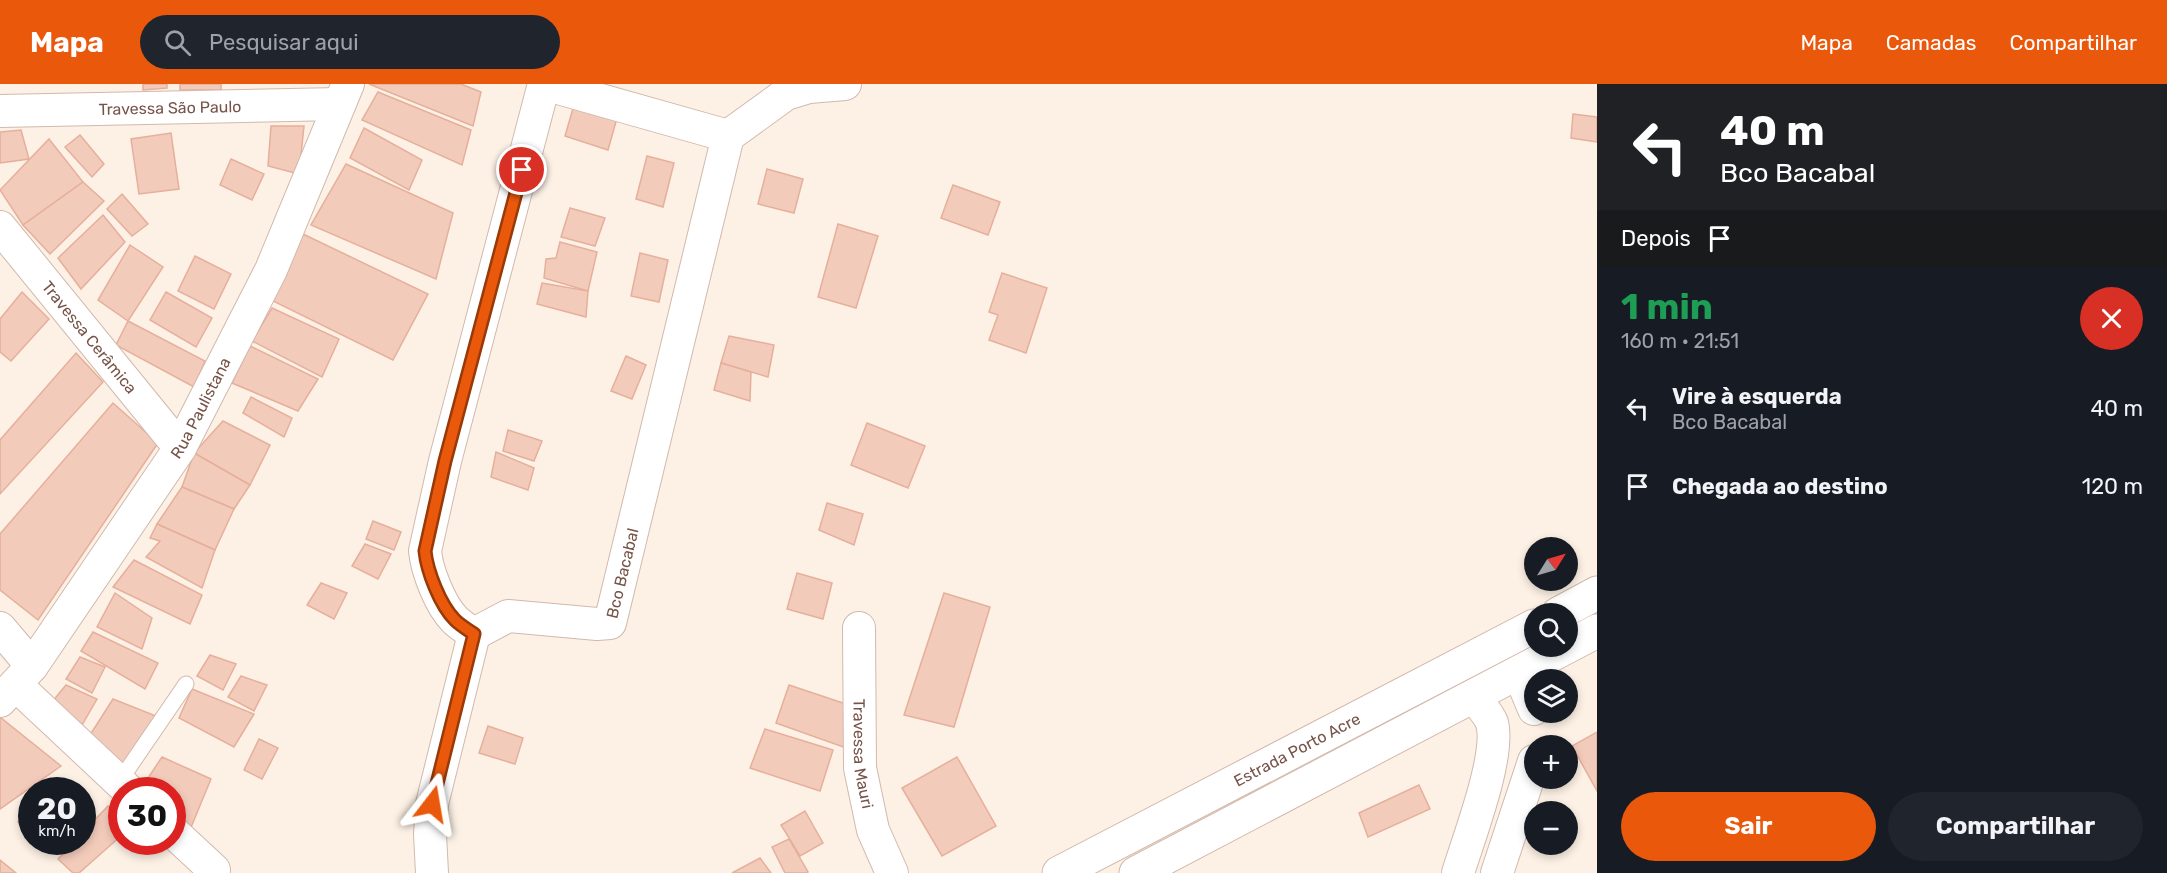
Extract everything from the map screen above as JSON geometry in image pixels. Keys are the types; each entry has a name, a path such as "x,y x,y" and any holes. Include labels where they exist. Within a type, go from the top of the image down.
{"main road":[{"path":"1578,603 1597,592"},
{"name":"Estrada Porto Acre","path":"1059,873 1524,631"},
{"name":"Estrada Porto Acre","path":"1136,873 1597,631"}],"street":[{"path":"432,873 430,834 432,804 474,634 454,619 438,593 427,565 425,551 445,461 544,84 728,136 786,94 809,87 845,84"},
{"name":"Travessa São Paulo","path":"0,111 343,94"},
{"name":"Rua Paulistana","path":"16,684 180,448 272,270 343,94"},
{"name":"Bco Bacabal","path":"474,634 507,615 597,624 610,623 728,136"},
{"name":"Travessa Cerâmica","path":"0,227 180,448"},
{"path":"0,628 16,684 114,777"},
{"name":"Travessa Mauri","path":"859,628 860,768 873,830 892,873"},
{"path":"1519,673 1524,685"},
{"path":"1458,873 1485,786 1492,752 1492,723 1473,696"},
{"path":"1497,873 1525,789"},
{"path":"186,844 214,870"}],"lane":[{"path":"129,777 186,684"}],"building":[{"path":"143,84 167,84 167,88 143,90"},
{"path":"180,84 221,84 221,90 180,90"},
{"path":"369,84 461,84 481,92 473,126"},
{"path":"378,92 471,130 462,165 362,120"},
{"path":"574,105 617,118 608,150 565,136"},
{"path":"1573,114 1597,117 1597,142 1571,138"},
{"path":"271,126 304,126 299,174 268,166"},
{"path":"364,128 422,160 409,190 350,158"},
{"path":"21,130 29,159 0,163 0,132"},
{"path":"171,133 179,189 139,194 131,139"},
{"path":"80,135 104,164 92,177 65,147"},
{"path":"49,139 83,182 23,225 0,190"},
{"path":"647,156 674,163 663,207 636,199"},
{"path":"231,159 264,174 252,200 220,185"},
{"path":"346,164 453,213 436,279 311,225"},
{"path":"767,169 803,179 794,213 758,204"},
{"path":"83,182 104,201 50,254 23,225"},
{"path":"953,185 1000,202 988,235 941,218"},
{"path":"122,194 148,224 132,236 107,209"},
{"path":"570,208 605,218 595,246 561,237"},
{"path":"103,215 125,242 81,289 58,258"},
{"path":"838,224 878,236 856,308 818,297"},
{"path":"303,234 428,294 393,360 273,301"},
{"path":"560,242 597,252 588,291 544,278 546,259 556,258"},
{"path":"130,245 163,267 128,321 98,300"},
{"path":"640,253 668,260 659,302 631,296"},
{"path":"195,256 231,274 214,309 178,291"},
{"path":"1002,273 1047,288 1026,353 989,340 998,315 989,312"},
{"path":"542,283 588,291 586,317 537,304"},
{"path":"22,292 49,319 11,361 0,352 0,319"},
{"path":"166,292 212,318 196,347 150,320"},
{"path":"272,308 339,339 322,377 252,341"},
{"path":"128,321 205,361 194,387 116,345"},
{"path":"729,336 774,345 768,377 721,363"},
{"path":"250,346 318,379 298,411 232,383"},
{"path":"76,353 103,382 0,494 0,440"},
{"path":"626,356 646,365 632,399 611,391"},
{"path":"721,363 751,372 750,401 714,390"},
{"path":"251,397 292,418 284,437 243,413"},
{"path":"113,403 158,443 38,620 0,590 0,534"},
{"path":"223,421 270,445 250,485 194,453"},
{"path":"867,423 925,446 908,488 851,465"},
{"path":"508,430 542,441 534,461 503,451"},
{"path":"496,452 534,468 528,490 491,477"},
{"path":"194,453 250,485 234,509 182,487"},
{"path":"182,487 234,509 215,550 157,524"},
{"path":"827,503 863,514 854,545 819,530"},
{"path":"373,521 401,532 394,550 366,539"},
{"path":"157,524 215,550 202,588 146,557 160,541 150,538"},
{"path":"365,544 391,554 378,579 352,566"},
{"path":"134,560 202,595 190,624 113,587"},
{"path":"797,573 832,583 823,619 787,609"},
{"path":"321,583 347,593 334,619 307,605"},
{"path":"115,593 152,618 142,649 97,627"},
{"path":"944,593 990,607 954,727 904,715"},
{"path":"93,632 158,663 145,689 81,651"},
{"path":"210,655 236,664 223,690 197,676"},
{"path":"80,657 105,667 92,693 66,679"},
{"path":"241,676 267,685 254,711 228,697"},
{"path":"66,685 97,699 78,732 52,702"},
{"path":"789,685 852,706 849,749 776,723"},
{"path":"192,689 254,714 234,747 179,718"},
{"path":"113,699 156,716 119,769 90,735"},
{"path":"0,717 61,766 45,777 18,777 18,796 0,809"},
{"path":"488,726 523,738 515,764 479,753"},
{"path":"765,729 833,750 820,791 750,768"},
{"path":"1597,732 1597,791 1578,757 1578,743"},
{"path":"259,739 278,748 262,779 244,770"},
{"path":"162,757 211,779 187,837 186,777 149,777"},
{"path":"957,757 996,826 942,856 902,788"},
{"path":"1419,785 1430,809 1368,837 1359,813"},
{"path":"108,806 108,847 79,873 73,873 58,859 62,855 96,855 96,818"},
{"path":"805,811 823,843 800,856 781,825"},
{"path":"789,839 808,872 785,873 772,847"},
{"path":"760,858 771,873 732,873"},
{"path":"0,860 16,873 0,873"}],"route":[{"path":"432,804 474,634 454,619 438,593 427,565 425,551 445,461 522,170"}]}
